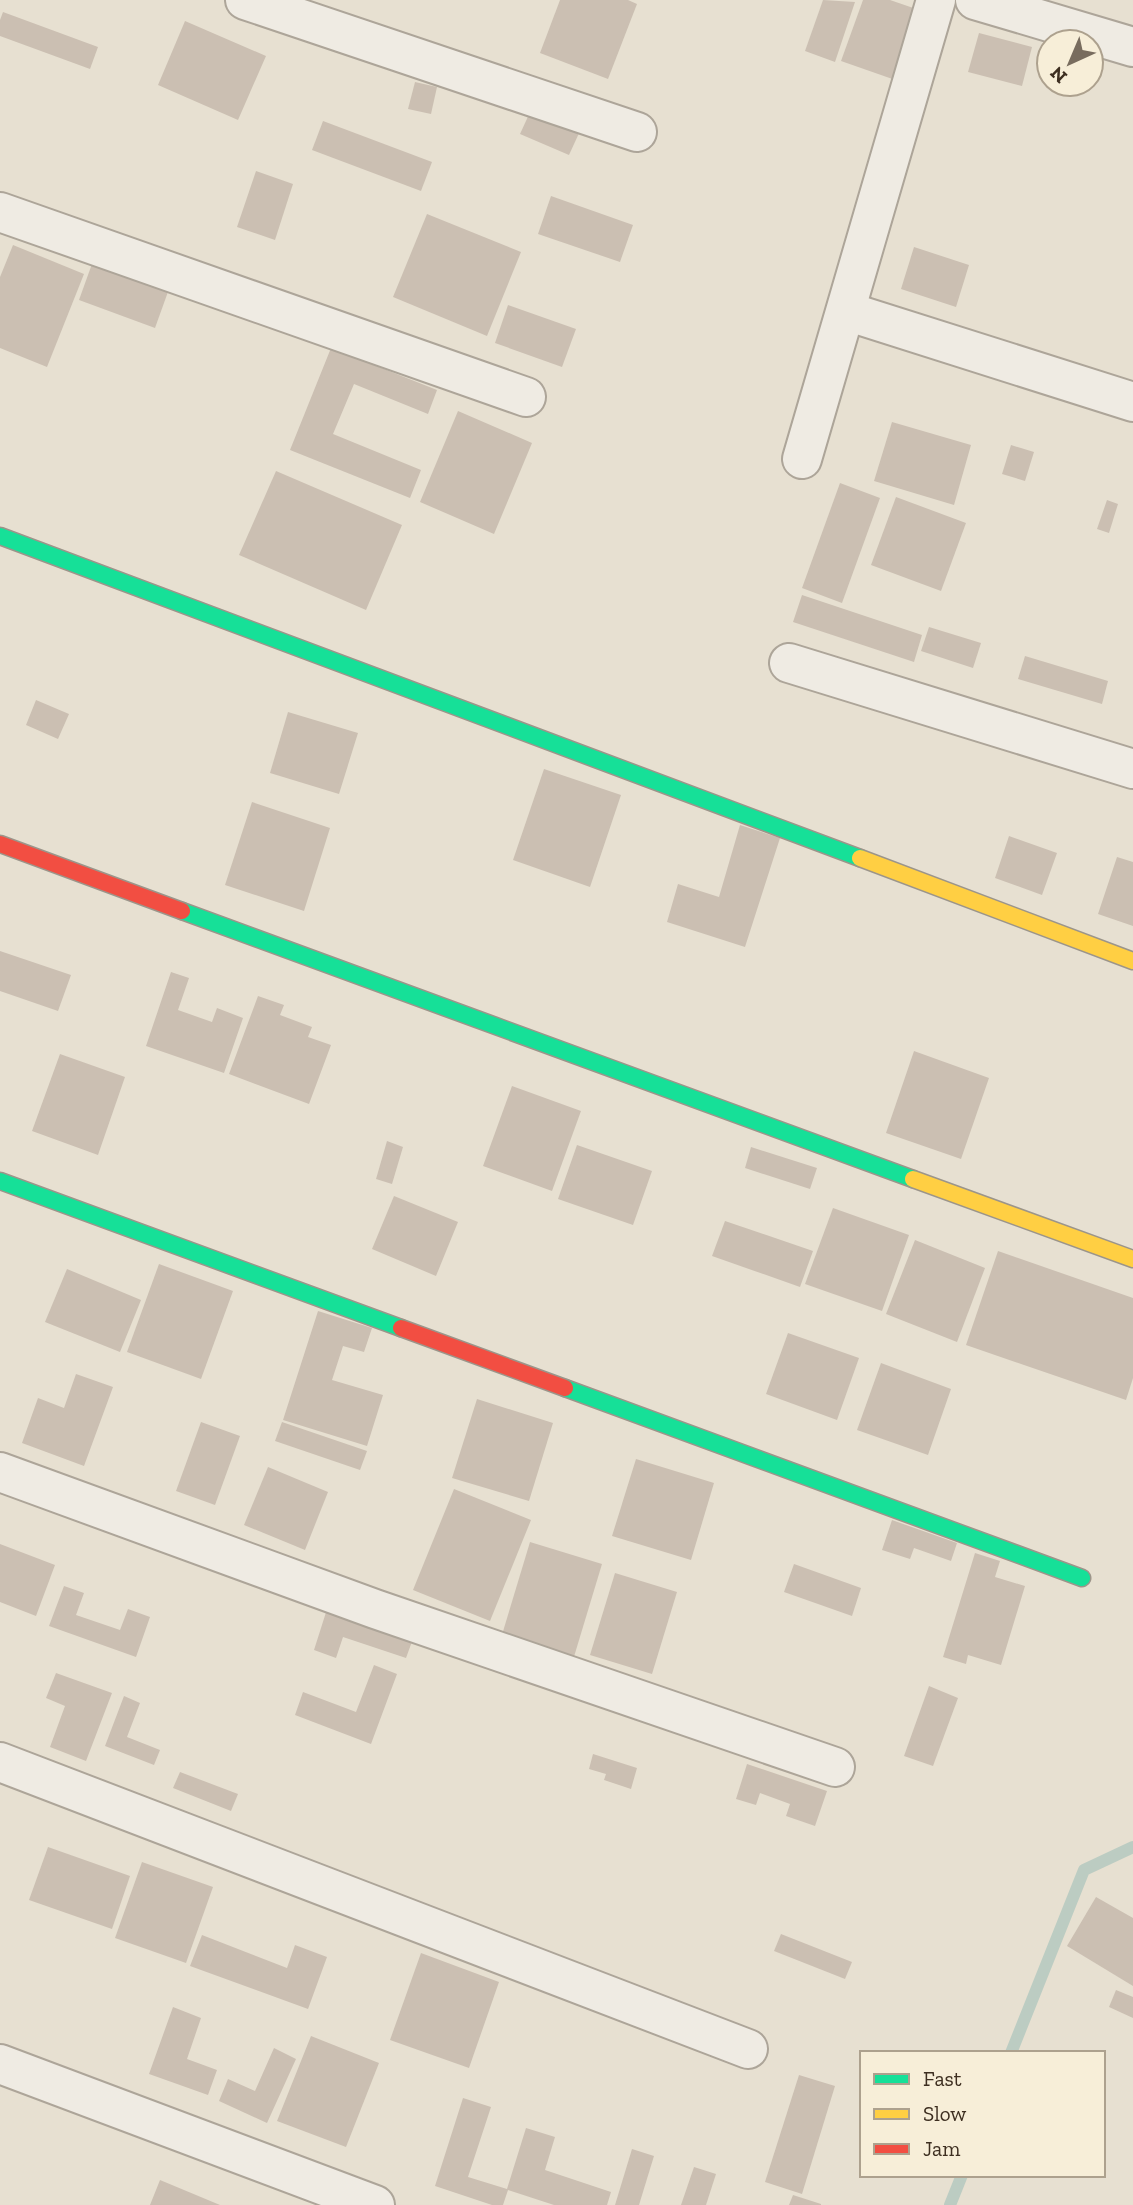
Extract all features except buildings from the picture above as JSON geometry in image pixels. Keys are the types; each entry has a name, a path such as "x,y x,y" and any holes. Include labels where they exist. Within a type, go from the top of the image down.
{"street":[{"path":"245,0 636,132"},
{"path":"802,459 936,0"},
{"path":"975,0 1133,47"},
{"path":"0,212 526,397"},
{"path":"846,311 1133,402"},
{"path":"0,536 1133,961"},
{"path":"789,663 1133,769"},
{"path":"0,844 1133,1259"},
{"path":"0,1181 1082,1578"},
{"path":"0,1472 375,1609 835,1767"},
{"path":"0,1762 748,2049"},
{"path":"0,2064 375,2205"}],"waterway":[{"path":"1012,2051 1084,1870 1133,1847"},
{"path":"950,2205 961,2177"}],"traffic: fast":[{"path":"0,536 860,858"},
{"path":"182,911 913,1179"},
{"path":"0,1181 401,1328"},
{"path":"565,1388 1082,1578"}],"traffic: slow":[{"path":"860,858 1133,961"},
{"path":"913,1179 1133,1259"}],"traffic: jam":[{"path":"0,844 182,911"},
{"path":"401,1328 565,1388"}]}
